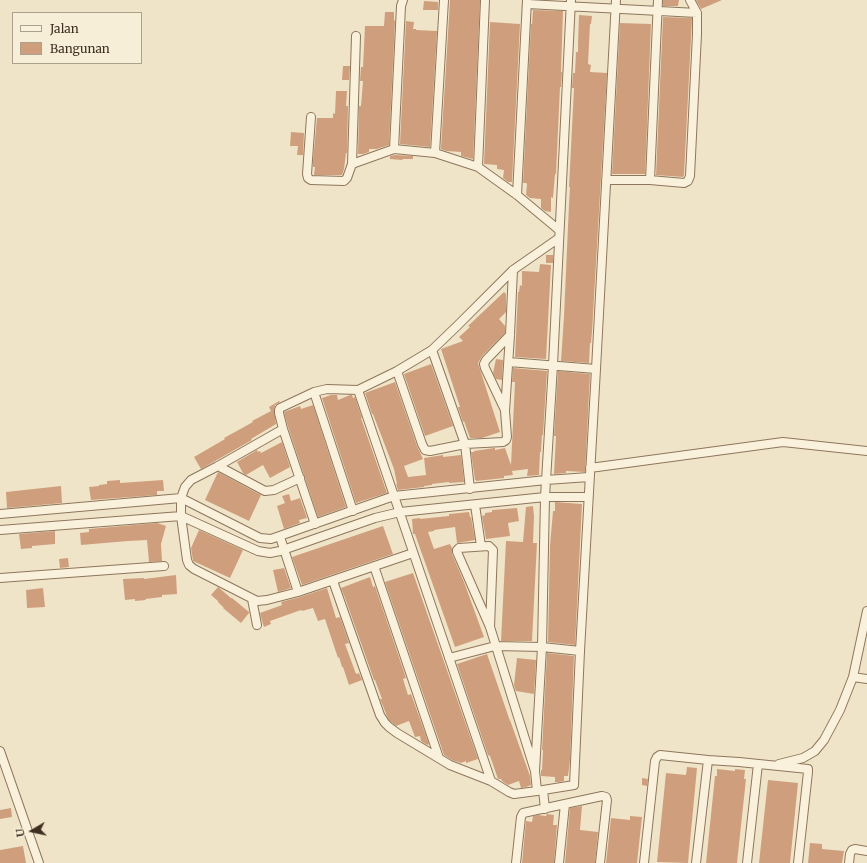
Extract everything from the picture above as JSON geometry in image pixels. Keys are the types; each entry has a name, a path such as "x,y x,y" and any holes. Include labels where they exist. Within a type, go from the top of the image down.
{"street":[{"path":"394,149 401,6 403,0"},
{"path":"435,153 444,0"},
{"path":"478,167 485,0"},
{"path":"516,863 521,817 523,813 542,797 575,783 589,477 616,0"},
{"path":"650,180 658,0"},
{"path":"606,180 650,180 684,183 688,181 690,176 698,34 697,13 690,0"},
{"path":"517,196 527,2 571,3 615,9 697,13"},
{"path":"535,772 542,648 545,497 571,3"},
{"path":"310,117 308,178 311,180 344,181 347,178 352,164 356,36"},
{"path":"352,164 394,149 435,153 478,167 517,196 559,234"},
{"path":"314,524 283,429 279,412 280,408 314,392 328,389 358,390 397,371 432,350 512,270 559,234"},
{"path":"397,371 425,450 430,451 465,444 503,442 506,440 512,270"},
{"path":"506,410 484,364 486,360 510,336"},
{"path":"432,350 465,444 470,489"},
{"path":"509,362 596,369"},
{"path":"358,390 491,781"},
{"path":"314,392 353,511"},
{"path":"283,429 191,480 185,487 177,499 178,516 186,560 189,565 257,601 298,592 413,553"},
{"path":"590,468 783,442 867,452"},
{"path":"218,466 265,491 274,490 300,478"},
{"path":"0,514 177,499 260,538 271,539 394,496 589,477"},
{"path":"0,530 178,516 258,551 270,553 375,518 400,512 545,497 588,497"},
{"path":"475,505 482,546"},
{"path":"280,536 298,592"},
{"path":"490,627 493,550 489,546 459,548 457,552 490,627 542,797"},
{"path":"0,578 164,566"},
{"path":"374,566 439,758"},
{"path":"333,580 380,715 389,727 450,765 491,781 514,794 542,797 566,804 602,796 606,797 607,800 600,863"},
{"path":"252,599 257,625"},
{"path":"774,766 803,758 815,751 824,740 840,710 853,677 867,611"},
{"path":"449,658 495,646 580,651"},
{"path":"853,677 867,679"},
{"path":"0,751 39,863"},
{"path":"644,863 655,761 657,756 660,755 808,769 798,863"},
{"path":"696,863 708,760"},
{"path":"747,863 758,764"},
{"path":"559,863 566,804"},
{"path":"849,863 852,850 855,848 867,851"}],"building":[{"path":"450,0 480,0 473,159 461,156 461,152 446,151 441,149"},
{"path":"663,0 679,0 678,6 663,6"},
{"path":"696,0 722,0 701,9"},
{"path":"424,1 438,2 438,10 423,10"},
{"path":"533,10 563,11 562,72 556,174 553,198 551,197 551,212 545,211 541,208 541,199 530,198 526,195 527,184 523,183"},
{"path":"385,12 394,12 395,21 389,145 377,149 369,149 369,152 358,154 359,106 361,106 363,81 360,81 361,67 363,67 365,26 384,26"},
{"path":"579,15 592,16 590,24 588,64 591,65 590,72 607,73 589,363 561,361 574,88 572,88 573,73 575,73 576,52 578,52"},
{"path":"663,17 692,18 683,177 656,175"},
{"path":"406,21 414,22 413,29 416,30 437,31 430,147 400,144"},
{"path":"490,22 520,24 512,182 508,182 503,178 504,170 497,169 497,165 484,164"},
{"path":"620,23 651,24 645,174 612,174"},
{"path":"343,66 350,66 349,80 342,80"},
{"path":"336,91 347,91 347,153 344,169 342,175 314,175 315,167 313,167 313,161 317,118 333,118 333,113 335,114"},
{"path":"291,132 304,133 303,155 297,155 298,146 290,146"},
{"path":"390,156 413,156 413,159 390,159"},
{"path":"546,255 553,255 553,263 546,263"},
{"path":"540,264 551,265 546,359 515,357 518,292 520,285 522,286 522,271 539,272"},
{"path":"504,292 506,294 506,312 499,319 505,326 505,333 482,356 478,363 500,432 482,438 470,438 458,407 460,407 441,349 463,341 459,337 470,327 468,326"},
{"path":"496,359 503,360 502,380 496,379 493,373"},
{"path":"431,364 453,426 425,436 404,374"},
{"path":"513,368 547,371 539,475 527,476 528,469 512,471 513,475 504,476 504,478 476,481 471,452 494,448 495,450 505,448 511,465 515,382 512,382"},
{"path":"558,371 590,374 585,472 566,471 566,473 554,474 556,436 554,436"},
{"path":"395,382 423,459 404,466 408,477 426,475 424,458 443,455 443,457 461,455 464,482 432,484 424,487 398,490 394,469 365,393"},
{"path":"337,395 338,400 350,395 352,395 353,398 355,397 387,493 356,503 322,398"},
{"path":"279,401 280,402 275,405 274,410 276,424 251,439 252,440 201,469 194,457 271,411 269,407"},
{"path":"313,405 346,507 318,517 284,412 300,406 301,409"},
{"path":"282,442 290,467 270,478 263,465 246,475 243,473 237,462 257,450 261,453"},
{"path":"218,472 261,495 249,521 205,500"},
{"path":"120,480 120,483 163,480 164,491 157,491 157,495 91,500 89,487 107,484 107,481"},
{"path":"61,486 62,503 7,508 6,492"},
{"path":"289,494 291,501 300,498 307,518 299,520 300,523 284,529 277,506 285,503 282,496"},
{"path":"555,502 582,504 575,645 548,642 550,546"},
{"path":"533,506 533,543 537,543 532,641 501,641 506,541 523,542 526,507"},
{"path":"517,508 519,521 508,523 510,536 486,539 482,516 485,515 485,513 492,512 492,510"},
{"path":"469,512 475,540 457,543 455,527 428,532 434,549 450,544 452,554 484,637 455,647 415,534 413,534 412,519 449,516 449,514"},
{"path":"157,523 166,526 161,544 162,561 149,562 147,540 81,545 80,533 89,532 89,529"},
{"path":"383,526 393,554 302,585 292,557"},
{"path":"199,530 243,550 230,578 193,561 191,548"},
{"path":"55,531 55,544 32,546 32,548 21,549 19,534"},
{"path":"68,558 69,567 60,568 59,559"},
{"path":"284,568 291,588 278,592 273,570"},
{"path":"413,573 478,759 466,763 466,761 461,763 452,760 444,755 385,582"},
{"path":"176,575 177,594 162,595 162,597 145,599 146,600 125,600 123,579 144,579"},
{"path":"370,577 373,587 375,586 406,678 403,679 408,695 411,694 429,744 427,745 421,741 420,736 415,737 409,721 396,726 389,720 380,699 382,699 341,588"},
{"path":"218,587 249,612 241,623 223,608 211,595"},
{"path":"43,588 45,607 27,608 26,590"},
{"path":"327,588 336,618 340,617 349,643 345,644 356,674 359,673 362,680 349,685 325,619 318,621 313,608 301,610 270,621 271,624 264,627 260,613 282,605 281,602"},
{"path":"547,653 574,656 570,760 568,776 564,776 564,781 559,782 555,782 555,777 541,776"},
{"path":"487,654 530,776 531,785 526,787 521,788 519,781 508,785 501,779 498,779 490,756 488,755 457,664"},
{"path":"517,658 536,660 534,694 516,691 514,685"},
{"path":"687,767 697,768 688,863 657,862 666,773 686,775"},
{"path":"717,769 735,771 735,769 745,770 744,779 746,779 737,863 706,863"},
{"path":"642,778 648,779 647,786 642,785"},
{"path":"768,780 798,783 790,863 759,863"},
{"path":"582,806 580,830 598,832 595,863 565,863 570,808"},
{"path":"11,808 12,817 0,819 0,810"},
{"path":"547,814 554,815 553,825 557,825 554,863 522,863 526,821 532,822 533,816 546,816"},
{"path":"630,816 642,817 637,863 606,863 611,818 630,820"},
{"path":"810,843 822,844 822,849 844,851 842,863 808,863"},
{"path":"23,846 26,863 0,863 0,850"}]}
